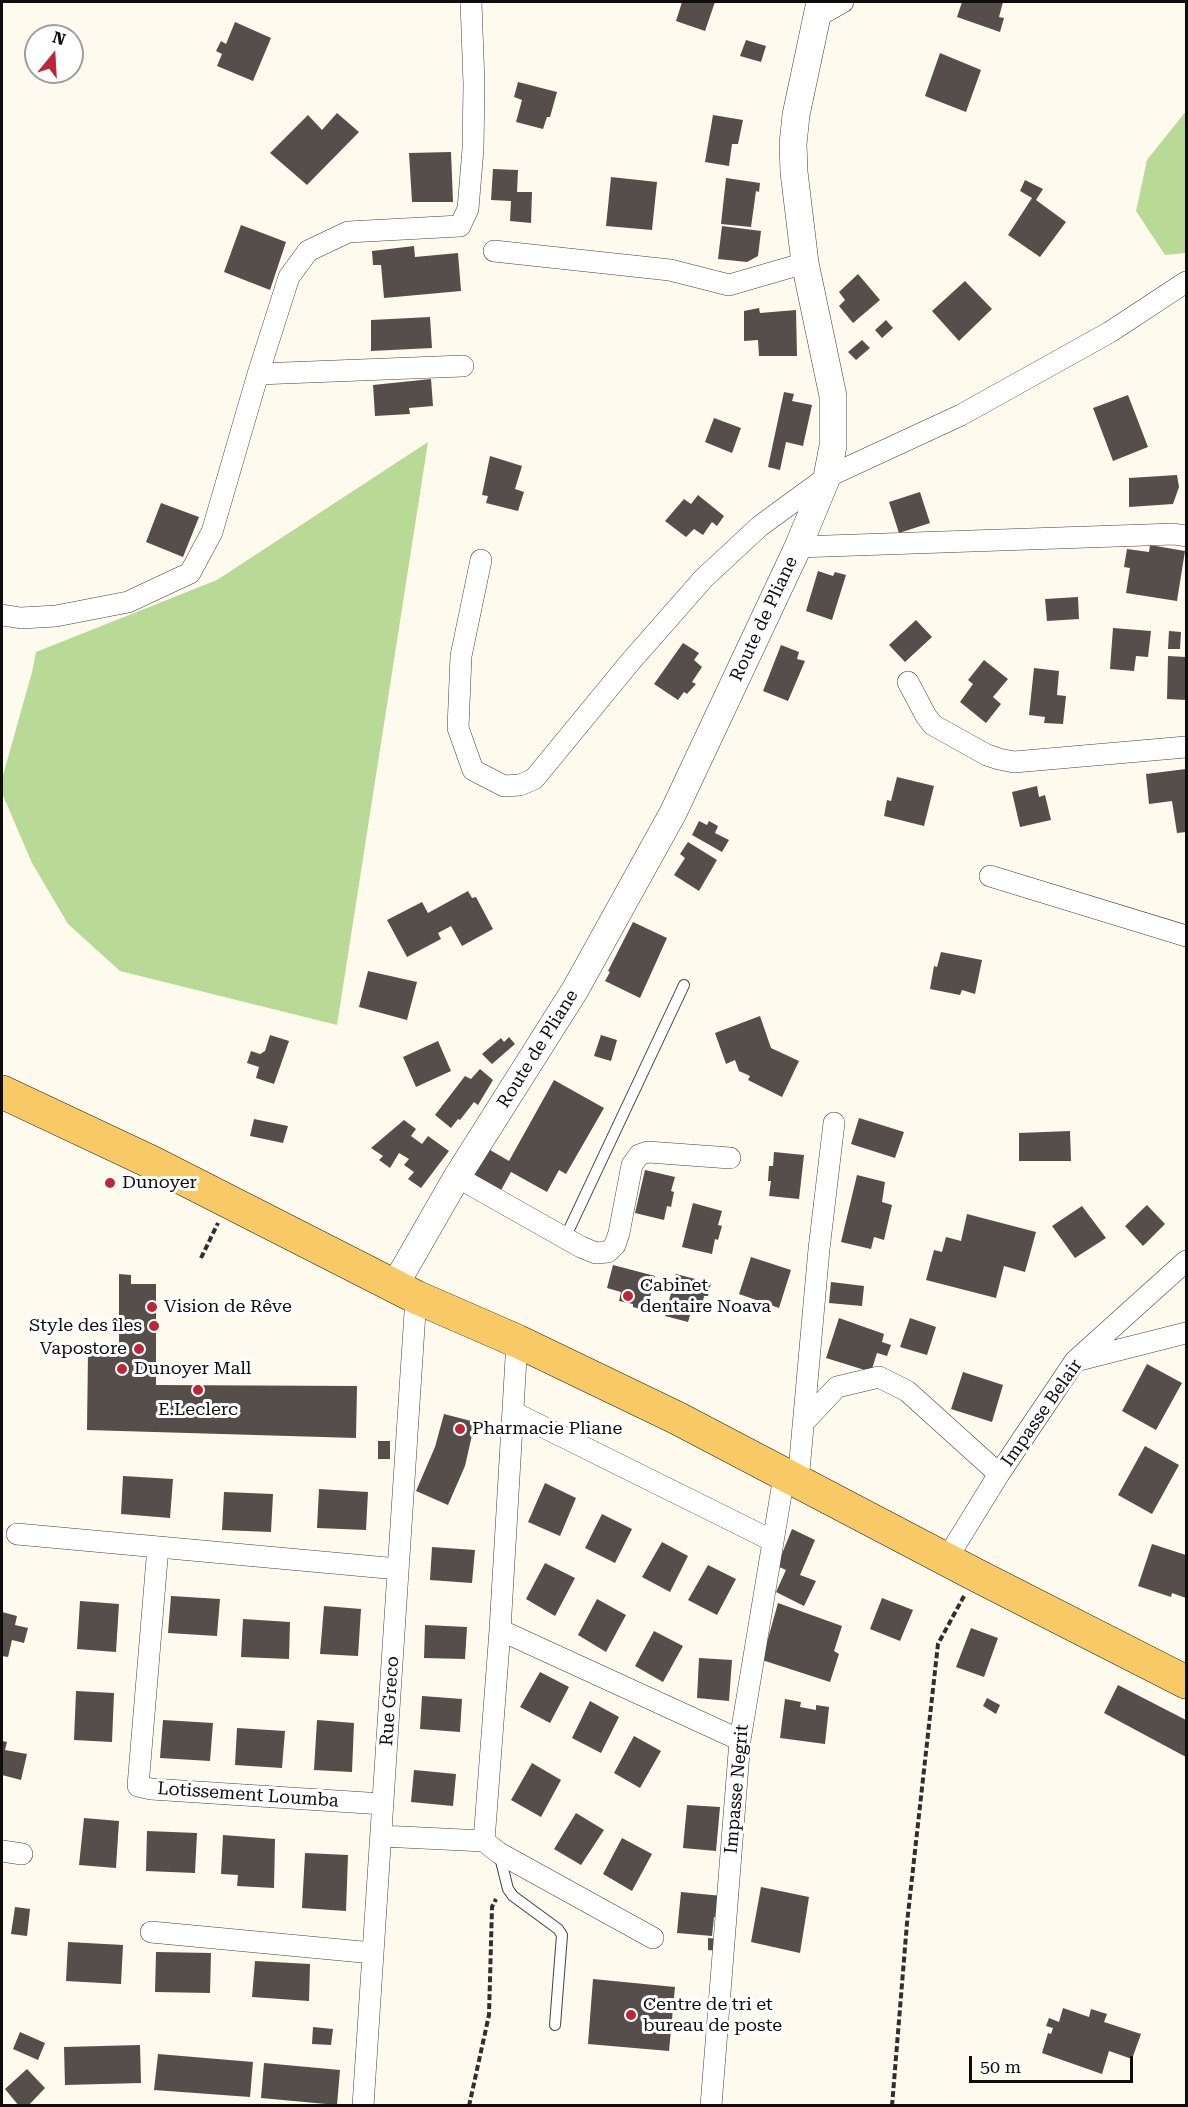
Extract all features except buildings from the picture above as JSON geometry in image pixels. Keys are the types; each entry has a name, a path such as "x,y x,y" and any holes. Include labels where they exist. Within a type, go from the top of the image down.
{"main road":[{"path":"2,1092 153,1163 406,1291 517,1341 677,1419 1186,1682"}],"street":[{"path":"2,615 21,618 56,616 128,602 190,573 212,532 289,277 308,251 348,232 460,226 468,209 473,149 474,84 471,2"},
{"path":"817,10 843,2"},
{"name":"Route de Pliane","path":"406,1291 457,1177 575,990 673,813 798,547 827,477 833,446 833,396 805,264 793,144 796,115 817,10"},
{"path":"494,251 670,270 729,285 805,264"},
{"path":"481,560 461,656 458,728 473,770 504,786 520,786 534,779 631,661 727,554 760,526 827,477 961,415 1110,332 1186,282"},
{"path":"258,374 463,366"},
{"path":"798,547 1174,534 1186,536"},
{"path":"908,682 933,725 987,755 999,759 1014,762 1186,747"},
{"path":"990,876 1186,936"},
{"name":"Impasse Negrit","path":"711,2106 740,1740 773,1541 804,1422 819,1249 834,1123"},
{"path":"457,1177 596,1253 608,1252 615,1245 632,1165 639,1155 648,1152 730,1158"},
{"name":"Impasse Belair","path":"946,1560 999,1474 1076,1361 1186,1261"},
{"name":"Rue Greco","path":"363,2106 398,1569 406,1291"},
{"path":"1076,1361 1186,1333"},
{"path":"491,1847 500,1630 517,1341"},
{"path":"804,1422 837,1387 879,1377 907,1391 999,1474"},
{"path":"513,1412 773,1541"},
{"path":"17,1534 398,1569"},
{"name":"Lotissement Loumba","path":"158,1547 138,1786 162,1790 383,1804"},
{"path":"500,1630 740,1740"},
{"path":"381,1836 491,1847 652,1938"},
{"path":"151,1932 373,1953"}],"lane":[{"path":"565,1238 684,985"},
{"path":"491,1847 513,1896 558,1929 562,1935 555,2025"}],"path":[{"path":"201,1258 229,1202"},
{"path":"892,2106 907,1923 938,1644 976,1575"},
{"path":"469,2106 489,2015 492,1907 496,1899 508,1889"}],"green space":[{"path":"1186,111 1186,253 1165,255 1136,211 1147,160"},
{"path":"428,442 337,1025 120,971 68,924 32,863 2,793 2,779 36,652 217,580"}],"place":[{"name":"Dunoyer","path":"110,1183"},
{"name":"Cabinet dentaire Noava","path":"628,1296"},
{"name":"Vision de Rêve","path":"152,1307"},
{"name":"Style des îles","path":"154,1326"},
{"name":"Vapostore","path":"139,1349"},
{"name":"Dunoyer Mall","path":"122,1369"},
{"name":"E.Leclerc","path":"198,1390"},
{"name":"Pharmacie Pliane","path":"460,1429"},
{"name":"Centre de tri et bureau de poste","path":"631,2015"}]}
